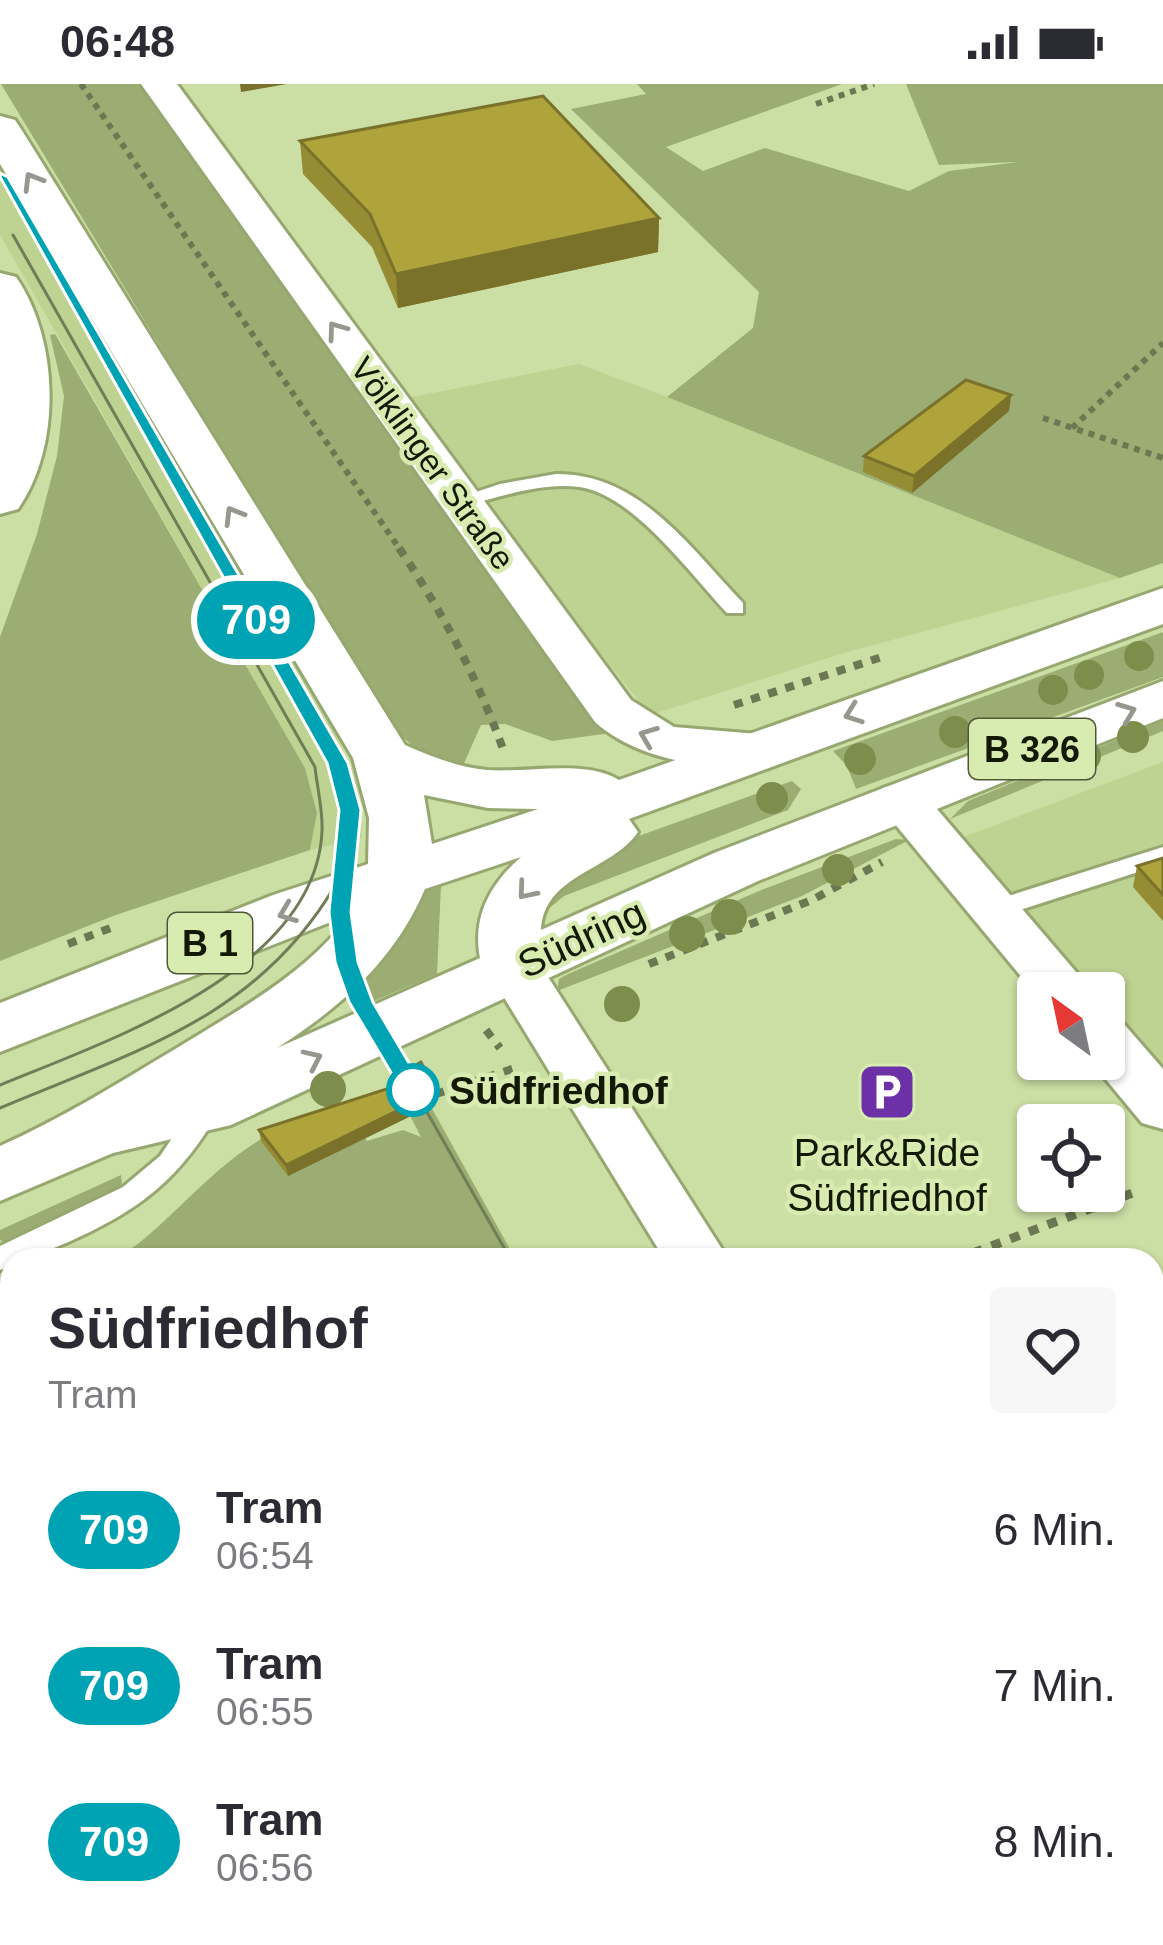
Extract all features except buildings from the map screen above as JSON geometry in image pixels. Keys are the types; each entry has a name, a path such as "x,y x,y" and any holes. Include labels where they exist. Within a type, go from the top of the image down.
{"main road":[{"name":"B 1","path":"0,128 383,758 400,816 398,877 370,935 294,1007 97,1131"},
{"path":"0,498 26,395 26,358 8,302"},
{"name":"B 326","path":"943,683 1163,605"},
{"name":"B 1","path":"0,1029 276,917 647,791 943,683"},
{"name":"Südring","path":"0,1175 97,1131 207,1108 530,1019 736,867 917,817 1163,698"},
{"path":"736,867 821,806 832,781 820,764 800,753 763,747"},
{"name":"B 1","path":"383,758 429,780 483,791 647,791"},
{"path":"530,1019 506,940 507,924 525,887 575,849 613,829 647,791"}],"street":[{"name":"Völklinger Straße","path":"159,84 632,731 656,742 763,747"},
{"path":"917,817 1048,972"},
{"path":"530,1019 690,1248"},
{"path":"1125,1063 1163,1108"}],"lane":[{"path":"460,501 565,480 618,491 734,608"},
{"path":"994,909 1163,855"},
{"path":"24,1248 91,1217 146,1184 170,1163 207,1108"}],"path":[{"name":"Völklinger Straße","path":"81,84 447,618 476,674 505,753 499,764"},
{"path":"817,104 874,84"},
{"path":"1072,428 1163,343"},
{"path":"1043,418 1163,458"},
{"path":"632,970 812,900 917,817"},
{"path":"485,1029 530,1019"},
{"path":"474,1034 530,1019"},
{"path":"417,1061 436,1094 530,1019"},
{"path":"401,1068 432,1054"},
{"path":"986,1248 1135,1192"}],"shaded area":[{"path":"1,84 145,84 611,733 552,741 505,724 481,725 461,770 428,759 390,726"},
{"path":"637,84 842,84 666,147 703,171 765,148 909,191 949,171 1018,162 939,165 906,84 1163,84 1163,563 1120,578 667,397 753,328 759,292 571,109 646,94"},
{"path":"0,167 333,729 358,783 362,838 310,850 317,813 305,768 0,235"},
{"path":"55,334 305,768 317,813 310,850 113,916 0,961 0,637 37,534 57,456 64,396 50,335"},
{"path":"579,364 1120,578 844,653 650,715 397,400"},
{"path":"1163,632 1163,677 856,789 847,766 833,751"},
{"path":"1163,721 1163,731 950,819 968,801"},
{"path":"1163,762 1163,1077 1125,1032 1125,972 1074,972 961,838"},
{"path":"792,781 801,789 788,810 564,896 536,919 535,905 608,847"},
{"path":"896,839 909,840 802,896 557,991 559,979 568,974 759,891"},
{"path":"441,885 437,974 374,1001 364,977 421,893"},
{"path":"420,1087 509,1248 132,1248 228,1162 277,1131 324,1123 359,1126 367,1141 403,1130 421,1137 400,1096"},
{"path":"121,1175 122,1184 94,1203 5,1243 0,1240 0,1230"}],"tram line":[{"path":"0,177 337,763 350,810 340,912 353,982 504,1248"},
{"name":"709","path":"0,177 338,763 350,810 341,938 361,1002 413,1090"},
{"path":"0,1085 147,1022 246,961 284,924 311,880 322,831 315,767 13,235"},
{"path":"0,1108 145,1047 231,999 270,968 305,930 336,884"}],"place":[{"name":"Südfriedhof","path":"413,1090"},
{"name":"Park&Ride Südfriedhof","path":"887,1092"}]}
